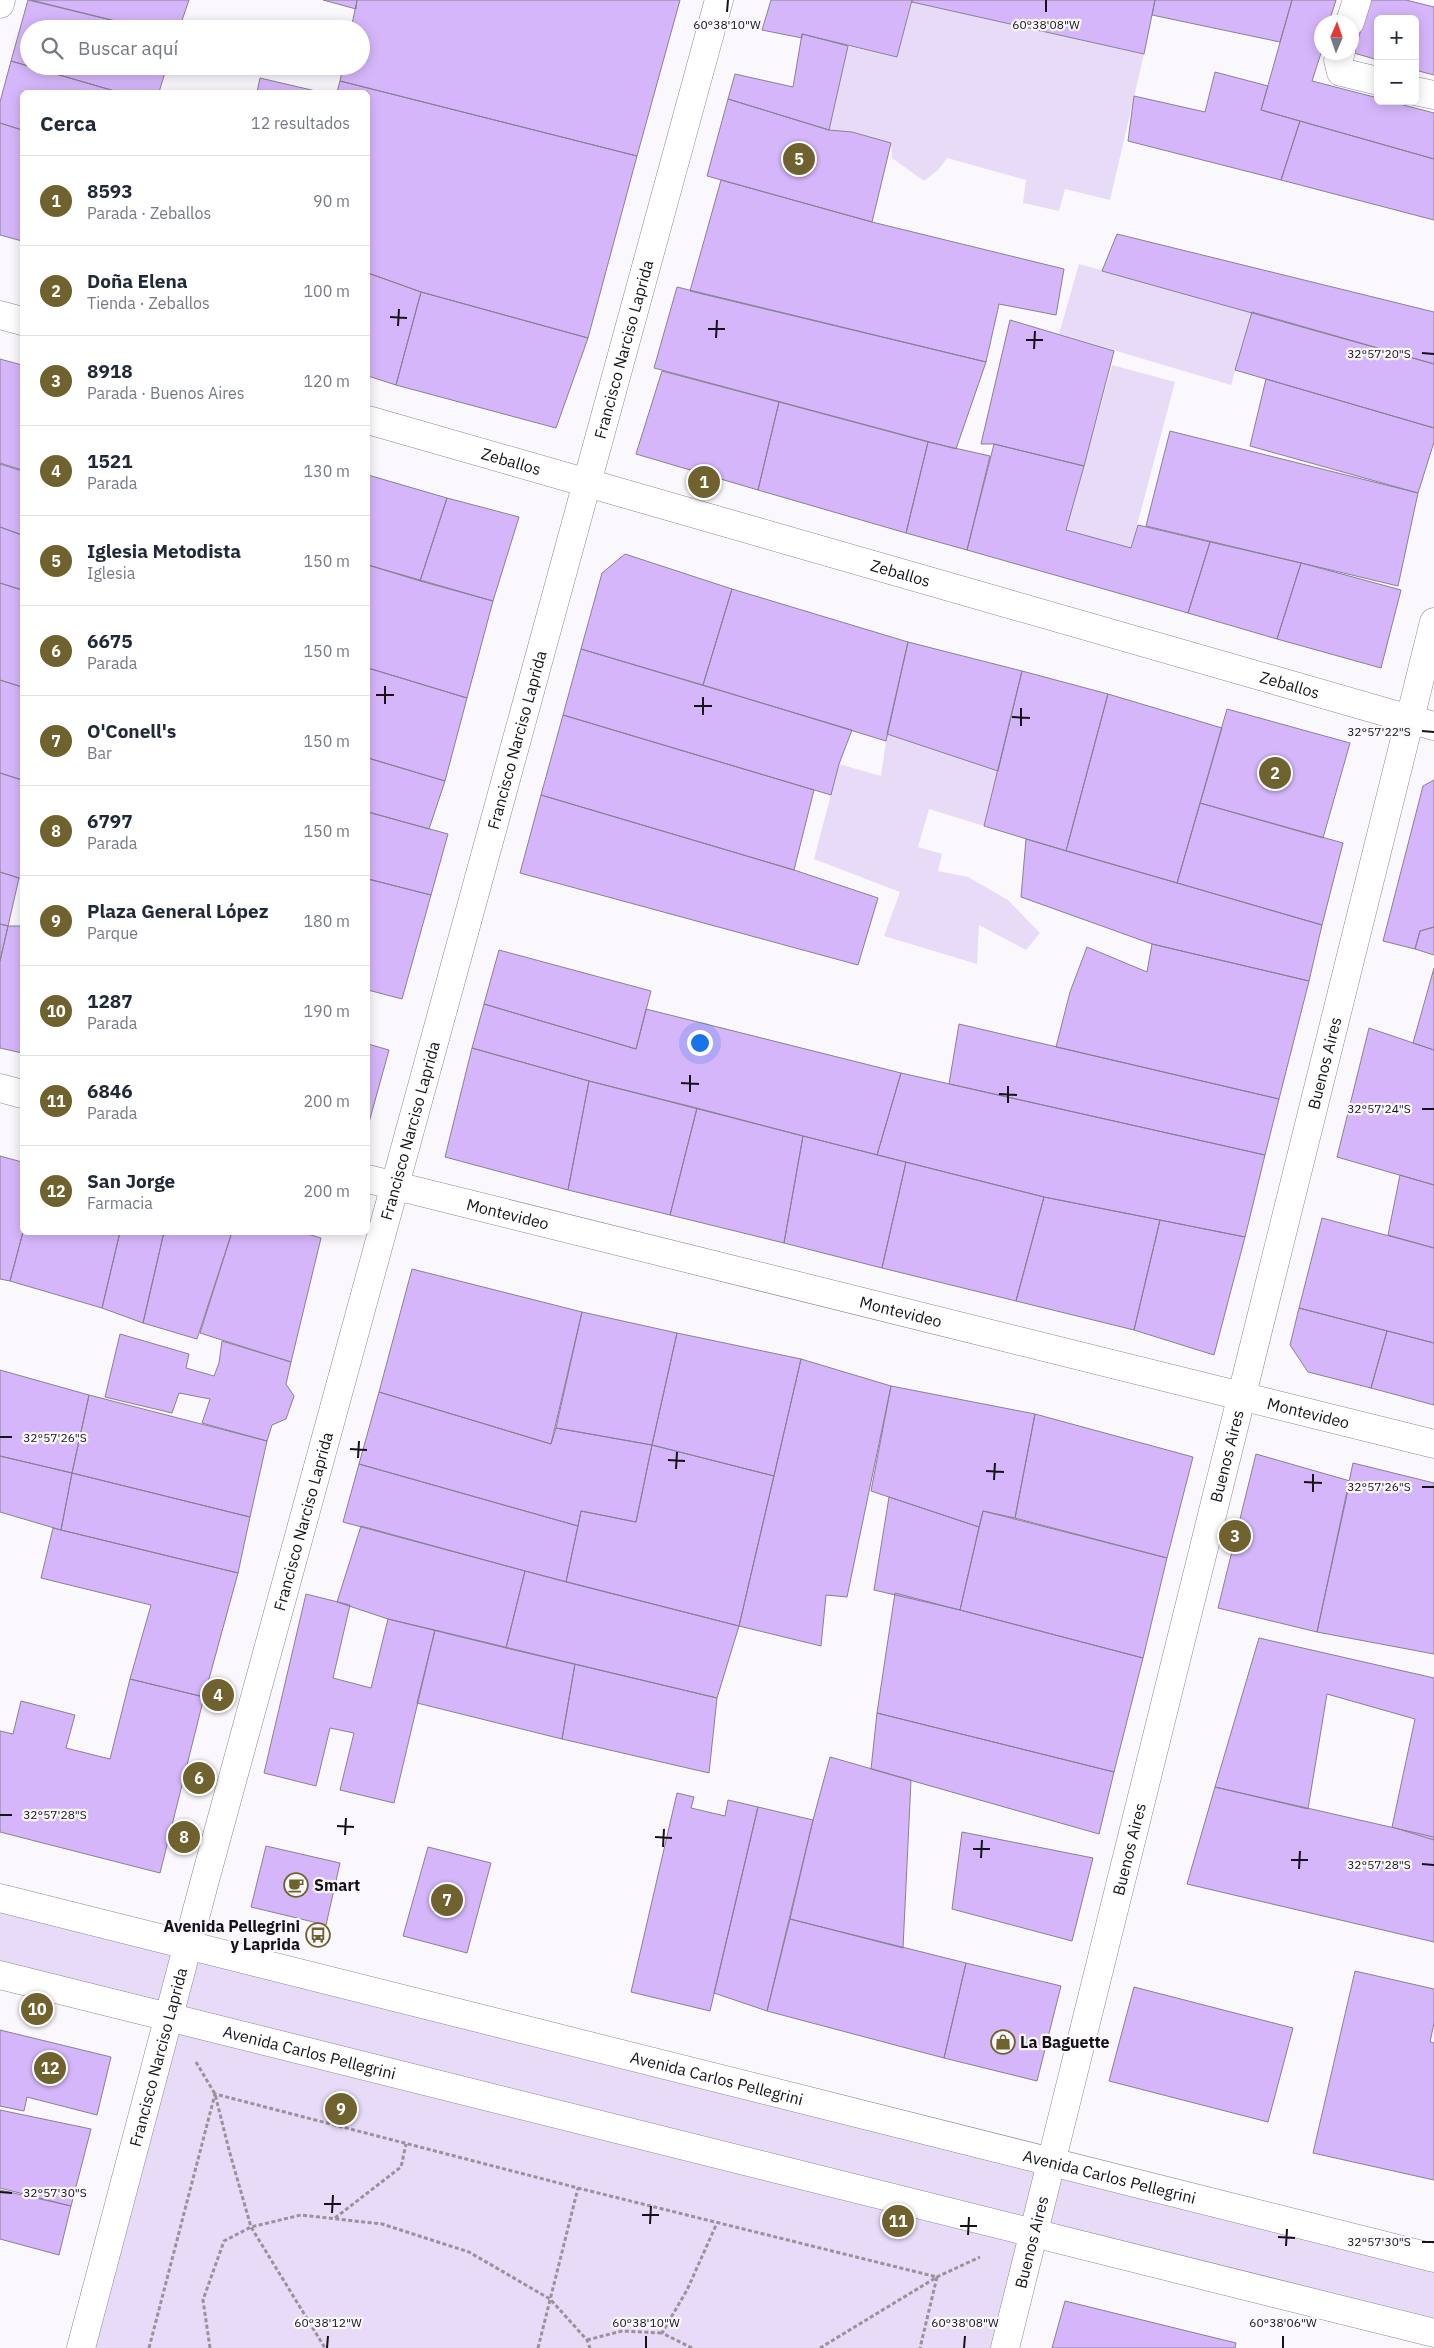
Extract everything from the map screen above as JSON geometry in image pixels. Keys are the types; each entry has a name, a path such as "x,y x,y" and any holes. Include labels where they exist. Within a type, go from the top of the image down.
{"main road":[{"path":"0,4 1,0"},
{"name":"Francisco Narciso Laprida","path":"81,2348 395,1186 719,0"},
{"path":"1352,15 1356,0"},
{"path":"1338,60 1341,72 1374,80"},
{"path":"1419,92 1434,96"},
{"path":"0,315 20,320"},
{"name":"Zeballos","path":"370,421 1422,723"},
{"name":"Buenos Aires","path":"1005,2348 1241,1396 1422,723 1434,622"},
{"path":"0,1088 20,1093"},
{"name":"Montevideo","path":"370,1180 1434,1444"},
{"name":"Avenida Carlos Pellegrini","path":"0,1898 1434,2258"},
{"name":"Avenida Carlos Pellegrini","path":"0,1975 1434,2333"}],"path":[{"path":"170,2017 215,2094 251,2227 324,2348"},
{"path":"215,2094 578,2188 937,2277"},
{"path":"149,2348 215,2094"},
{"path":"334,2218 401,2167 406,2144"},
{"path":"538,2348 578,2188"},
{"path":"210,2348 203,2300 224,2241 251,2227 301,2215 382,2224 469,2252 550,2299 586,2340 590,2348"},
{"path":"662,2334 687,2290 717,2223"},
{"path":"820,2348 937,2277 981,2257"},
{"path":"920,2348 937,2277"},
{"path":"586,2340 622,2331 662,2334 692,2348"}],"shaded area":[{"path":"912,2 1144,54 1110,200 1065,189 1059,211 1023,203 1026,180 947,158 938,170 924,181 892,158 891,143 852,132 829,130 848,46 897,57"},
{"path":"1079,264 1252,312 1231,385 1059,334"},
{"path":"1112,365 1175,382 1131,548 1066,530"},
{"path":"887,734 998,771 984,826 929,809 918,847 942,854 938,871 968,877 1008,900 1040,933 1026,950 979,925 977,964 884,936 900,892 814,859 839,764 881,776"},
{"path":"0,1898 1434,2258 1434,2333 1034,2233 1005,2348 81,2348 170,2017 0,1975"}],"building":[{"path":"28,0 111,20 22,20"},
{"path":"31,0 189,0 182,20 112,20"},
{"path":"323,0 357,0 356,9"},
{"path":"357,0 680,0 637,156 340,81 341,75 370,75 370,20 353,20"},
{"path":"771,0 912,0 897,57 802,34 802,38 762,30"},
{"path":"912,0 1155,0 1144,54 912,2"},
{"path":"1155,0 1292,0 1280,42 1152,15"},
{"path":"1292,0 1336,0 1331,15 1314,15 1314,60 1319,60 1312,81 1374,97 1374,105 1403,105 1434,113 1434,159 1261,110"},
{"path":"1370,0 1406,0 1434,7 1434,75 1419,71 1419,15 1374,15 1374,59 1359,54 1359,36"},
{"path":"20,29 20,64 11,61"},
{"path":"802,34 848,46 829,130 728,99 735,74 793,87"},
{"path":"11,61 20,64 20,75 59,75 111,90 20,90 20,129 0,123 0,102"},
{"path":"1215,72 1268,86 1261,110 1300,121 1281,180 1128,141 1134,96 1205,112"},
{"path":"59,75 164,75 160,90 111,90"},
{"path":"260,78 311,90 257,90"},
{"path":"340,81 637,156 588,338 421,292 370,274 370,90 338,90"},
{"path":"728,99 829,130 852,132 891,143 872,222 707,176"},
{"path":"1300,121 1434,159 1434,220 1281,180"},
{"path":"0,123 20,129 20,240 0,235"},
{"path":"721,180 872,222 1064,269 1056,315 999,304 986,362 690,291"},
{"path":"1117,234 1434,312 1434,364 1102,271"},
{"path":"370,274 421,292 396,385 370,377"},
{"path":"677,287 986,362 956,449 654,368"},
{"path":"421,292 588,338 556,428 396,385"},
{"path":"1252,312 1434,364 1434,428 1235,370"},
{"path":"1010,320 1114,351 1084,466 994,444 981,444"},
{"path":"0,359 20,364 20,469 0,463"},
{"path":"662,371 779,402 758,490 636,454"},
{"path":"1266,379 1434,428 1434,442 1418,493 1250,446"},
{"path":"779,402 928,442 906,533 758,490"},
{"path":"1170,431 1418,493 1398,586 1146,526"},
{"path":"928,442 990,456 967,550 906,533"},
{"path":"994,444 1084,466 1066,530 1131,548 1138,525 1210,542 1188,613 967,550"},
{"path":"0,464 20,470 20,534 0,527"},
{"path":"370,476 447,498 420,581 370,566"},
{"path":"447,498 519,517 493,601 420,581"},
{"path":"0,527 20,534 20,589 0,583"},
{"path":"1210,542 1301,563 1277,639 1188,613"},
{"path":"625,554 732,589 703,685 581,649 602,573"},
{"path":"1301,563 1401,590 1381,668 1277,639"},
{"path":"370,566 493,601 467,698 370,669"},
{"path":"0,583 20,589 20,686 0,680"},
{"path":"732,589 908,642 886,741 703,685"},
{"path":"908,642 1022,671 998,771 887,734"},
{"path":"581,649 852,730 839,764 831,795 563,715"},
{"path":"370,669 467,698 445,781 370,759"},
{"path":"1022,671 1108,694 1066,851 984,826"},
{"path":"0,680 20,686 20,779 0,773"},
{"path":"1108,694 1222,728 1177,883 1066,851"},
{"path":"1227,709 1350,743 1323,838 1200,803"},
{"path":"563,715 814,790 794,870 541,795"},
{"path":"370,759 445,781 429,829 370,813"},
{"path":"0,773 20,779 20,878 0,872"},
{"path":"1434,780 1434,927 1420,931 1415,949 1383,941 1423,786"},
{"path":"541,795 794,870 878,898 858,965 520,873"},
{"path":"1200,803 1343,843 1322,925 1177,883"},
{"path":"370,813 448,834 431,895 370,880"},
{"path":"1026,839 1322,925 1309,981 1152,944 1021,897"},
{"path":"0,872 19,878 8,926 0,924"},
{"path":"370,880 431,895 402,999 370,991"},
{"path":"0,924 8,926 0,961"},
{"path":"8,926 20,926 20,1053 0,1048 0,961"},
{"path":"1434,927 1434,955 1415,949 1420,931"},
{"path":"1152,944 1309,981 1279,1099 1056,1047 1070,992 1087,947 1147,972"},
{"path":"499,950 651,991 636,1049 484,1004"},
{"path":"1434,968 1434,1050 1413,1043"},
{"path":"484,1004 636,1049 646,1009 901,1073 877,1155 589,1081 472,1048"},
{"path":"959,1024 1279,1099 1265,1155 949,1084"},
{"path":"1369,1028 1434,1050 1434,1185 1337,1157"},
{"path":"370,1045 389,1050 370,1119"},
{"path":"472,1048 589,1081 568,1190 445,1157"},
{"path":"901,1073 1265,1155 1245,1237 1044,1197 877,1155"},
{"path":"589,1081 697,1108 670,1215 568,1190"},
{"path":"697,1108 803,1136 784,1243 670,1215"},
{"path":"803,1136 906,1162 882,1268 784,1243"},
{"path":"0,1156 20,1161 20,1235 22,1235 10,1281 0,1279"},
{"path":"906,1162 1044,1197 1016,1301 882,1268"},
{"path":"1400,1175 1434,1185 1434,1248 1388,1235"},
{"path":"1044,1197 1160,1220 1134,1330 1016,1301"},
{"path":"1322,1218 1434,1248 1434,1343 1299,1308"},
{"path":"1160,1220 1245,1237 1214,1355 1134,1330"},
{"path":"22,1235 119,1235 102,1308 10,1281"},
{"path":"119,1235 163,1235 143,1323 102,1308"},
{"path":"163,1235 231,1235 197,1339 143,1323"},
{"path":"231,1235 311,1235 321,1238 291,1362 200,1333"},
{"path":"412,1269 582,1312 551,1444 379,1392"},
{"path":"1299,1308 1387,1331 1371,1388 1308,1372 1290,1345"},
{"path":"582,1312 677,1333 652,1445 556,1428"},
{"path":"1387,1331 1434,1343 1434,1405 1371,1388"},
{"path":"677,1333 801,1359 774,1476 652,1445"},
{"path":"120,1334 189,1354 186,1368 214,1376 219,1363 222,1341 291,1362 286,1384 294,1396 286,1419 272,1425 267,1441 202,1423 210,1399 179,1393 172,1413 105,1397"},
{"path":"801,1359 891,1386 847,1597 826,1595 821,1646 739,1626"},
{"path":"0,1370 89,1395 72,1473 0,1456"},
{"path":"891,1386 1035,1414 1015,1518 983,1511 979,1527 871,1491"},
{"path":"379,1392 551,1444 556,1428 652,1445 636,1522 581,1511 578,1526 359,1464"},
{"path":"89,1395 267,1441 250,1517 72,1473"},
{"path":"1035,1414 1193,1457 1167,1558 1015,1518"},
{"path":"652,1445 774,1476 739,1626 566,1582 581,1511 636,1522"},
{"path":"1256,1454 1350,1481 1317,1632 1218,1608"},
{"path":"0,1456 72,1473 61,1530 0,1512"},
{"path":"1353,1463 1434,1483 1434,1654 1317,1632"},
{"path":"359,1464 578,1526 566,1582 343,1522"},
{"path":"72,1473 250,1517 238,1573 61,1530"},
{"path":"889,1497 979,1527 960,1610 874,1590"},
{"path":"983,1511 1167,1558 1143,1658 960,1610"},
{"path":"361,1526 525,1571 506,1648 388,1619 337,1602"},
{"path":"53,1528 238,1573 204,1697 130,1679 151,1605 41,1578"},
{"path":"525,1571 739,1626 717,1698 506,1648"},
{"path":"895,1593 1143,1658 1114,1772 877,1713"},
{"path":"306,1594 350,1605 333,1678 371,1688 388,1619 435,1630 394,1803 340,1790 354,1733 330,1728 316,1786 264,1773"},
{"path":"435,1630 575,1664 562,1739 417,1703"},
{"path":"1259,1638 1434,1678 1434,1840 1392,1827 1415,1719 1327,1694 1308,1809 1215,1787"},
{"path":"575,1664 717,1698 709,1773 562,1739"},
{"path":"130,1679 204,1697 160,1873 0,1832 0,1731 13,1734 21,1701 75,1715 66,1748 110,1759"},
{"path":"877,1713 1114,1772 1099,1834 871,1769"},
{"path":"830,1757 911,1780 903,1948 790,1919"},
{"path":"1215,1787 1434,1837 1434,1942 1187,1884"},
{"path":"677,1793 694,1797 691,1808 725,1816 728,1800 758,1807 710,2011 631,1992"},
{"path":"758,1807 813,1820 767,2011 714,1993"},
{"path":"962,1832 1093,1858 1072,1941 952,1909"},
{"name":"Smart","path":"266,1846 340,1863 326,1925 251,1907"},
{"path":"428,1847 491,1863 467,1953 403,1936"},
{"path":"790,1919 966,1963 944,2058 767,2011"},
{"path":"966,1963 1061,1986 1037,2081 944,2058"},
{"path":"1355,1971 1434,1989 1434,2023 1430,2042 1434,2043 1434,2180 1313,2153"},
{"path":"1134,1987 1293,2028 1268,2122 1109,2081"},
{"path":"0,2030 111,2057 97,2115 27,2097 24,2111 0,2106"},
{"path":"0,2110 91,2129 71,2206 0,2188"},
{"path":"0,2190 71,2206 59,2255 0,2239"},
{"path":"1065,2301 1236,2343 1235,2348 1052,2348"}],"place":[{"name":"Iglesia Metodista","path":"799,159"},
{"name":"8593","path":"704,482"},
{"name":"Doña Elena","path":"1275,773"},
{"name":"8918","path":"1235,1536"},
{"name":"1521","path":"218,1695"},
{"name":"6675","path":"199,1778"},
{"name":"6797","path":"184,1837"},
{"name":"Smart","path":"296,1885"},
{"name":"O'Conell's","path":"447,1900"},
{"name":"Avenida Pellegrini y Laprida","path":"318,1935"},
{"name":"1287","path":"37,2009"},
{"name":"La Baguette","path":"1003,2042"},
{"name":"San Jorge","path":"50,2068"},
{"name":"Plaza General López","path":"341,2109"},
{"name":"6846","path":"898,2221"}]}
